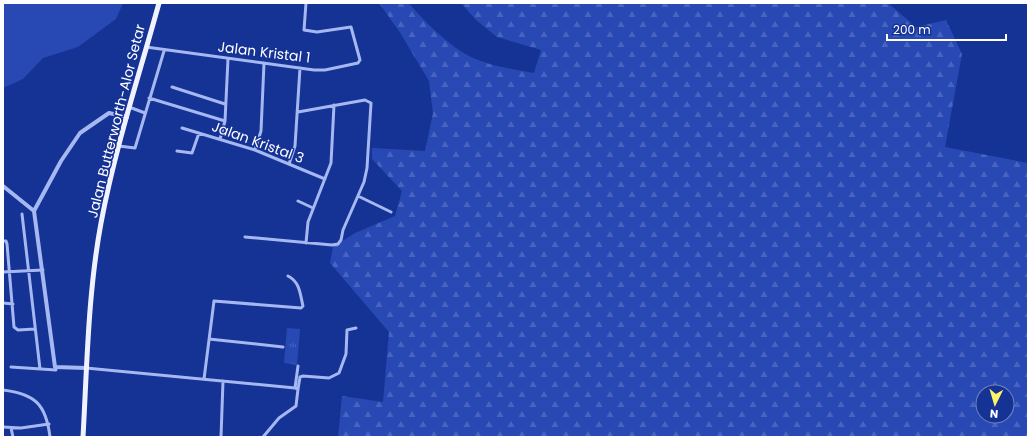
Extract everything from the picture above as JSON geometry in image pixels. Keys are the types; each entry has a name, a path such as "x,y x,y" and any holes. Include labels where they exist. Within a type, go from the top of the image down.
{"main road":[{"name":"Jalan Butterworth-Alor Setar","path":"83,437 86,368 95,263 102,222 119,146 159,3"}],"street":[{"name":"Jalan Kristal 1","path":"146,47 164,51 325,70 359,61 351,27 317,32 304,30 306,3"},
{"path":"119,146 135,148 144,113 164,51"},
{"path":"220,139 225,121 228,59"},
{"path":"255,150 260,131 264,63"},
{"path":"289,164 295,146 300,68"},
{"path":"172,87 225,104"},
{"path":"149,98 225,121"},
{"path":"245,237 332,245 338,244 341,240 343,230 364,182 367,168 371,104 369,101 365,100 298,112"},
{"path":"306,243 308,222 325,179 332,154 334,105"},
{"path":"130,107 144,113"},
{"path":"127,117 109,113 80,133 61,162 34,211 55,367 86,368 297,388"},
{"name":"Jalan Kristal 3","path":"182,128 255,150 325,179"},
{"path":"177,151 192,153 200,133"},
{"path":"3,186 34,211"},
{"path":"358,196 391,212"},
{"path":"298,201 313,208"},
{"path":"22,214 40,369"},
{"path":"3,241 6,241 16,328 36,329"},
{"path":"3,272 10,273 43,270"},
{"path":"204,379 213,303 217,300 301,308 303,306 298,284 294,279 288,276"},
{"path":"3,302 13,304"},
{"path":"297,388 300,378 303,376 329,378 339,373 346,354 347,330 356,328"},
{"path":"209,339 283,347"},
{"path":"263,437 279,418 296,406 298,366"},
{"path":"11,367 56,370"},
{"path":"221,437 223,381"},
{"path":"3,390 16,391 33,398 39,403 48,424 50,437"},
{"path":"3,427 11,428 48,424"},
{"path":"11,428 13,437"}],"green space":[{"path":"3,3 123,3 116,19 78,47 43,58 23,79 3,88"},
{"path":"379,3 409,3 437,32 469,56 493,65 534,73 541,50 497,37 476,20 461,3 888,3 916,27 946,20 962,54 945,147 1028,163 1028,437 338,437 342,396 383,402 389,332 330,263 333,247 355,233 395,216 402,191 372,159 372,148 425,151 433,113 429,81 401,34"},
{"path":"287,328 300,329 297,365 284,363"}]}
